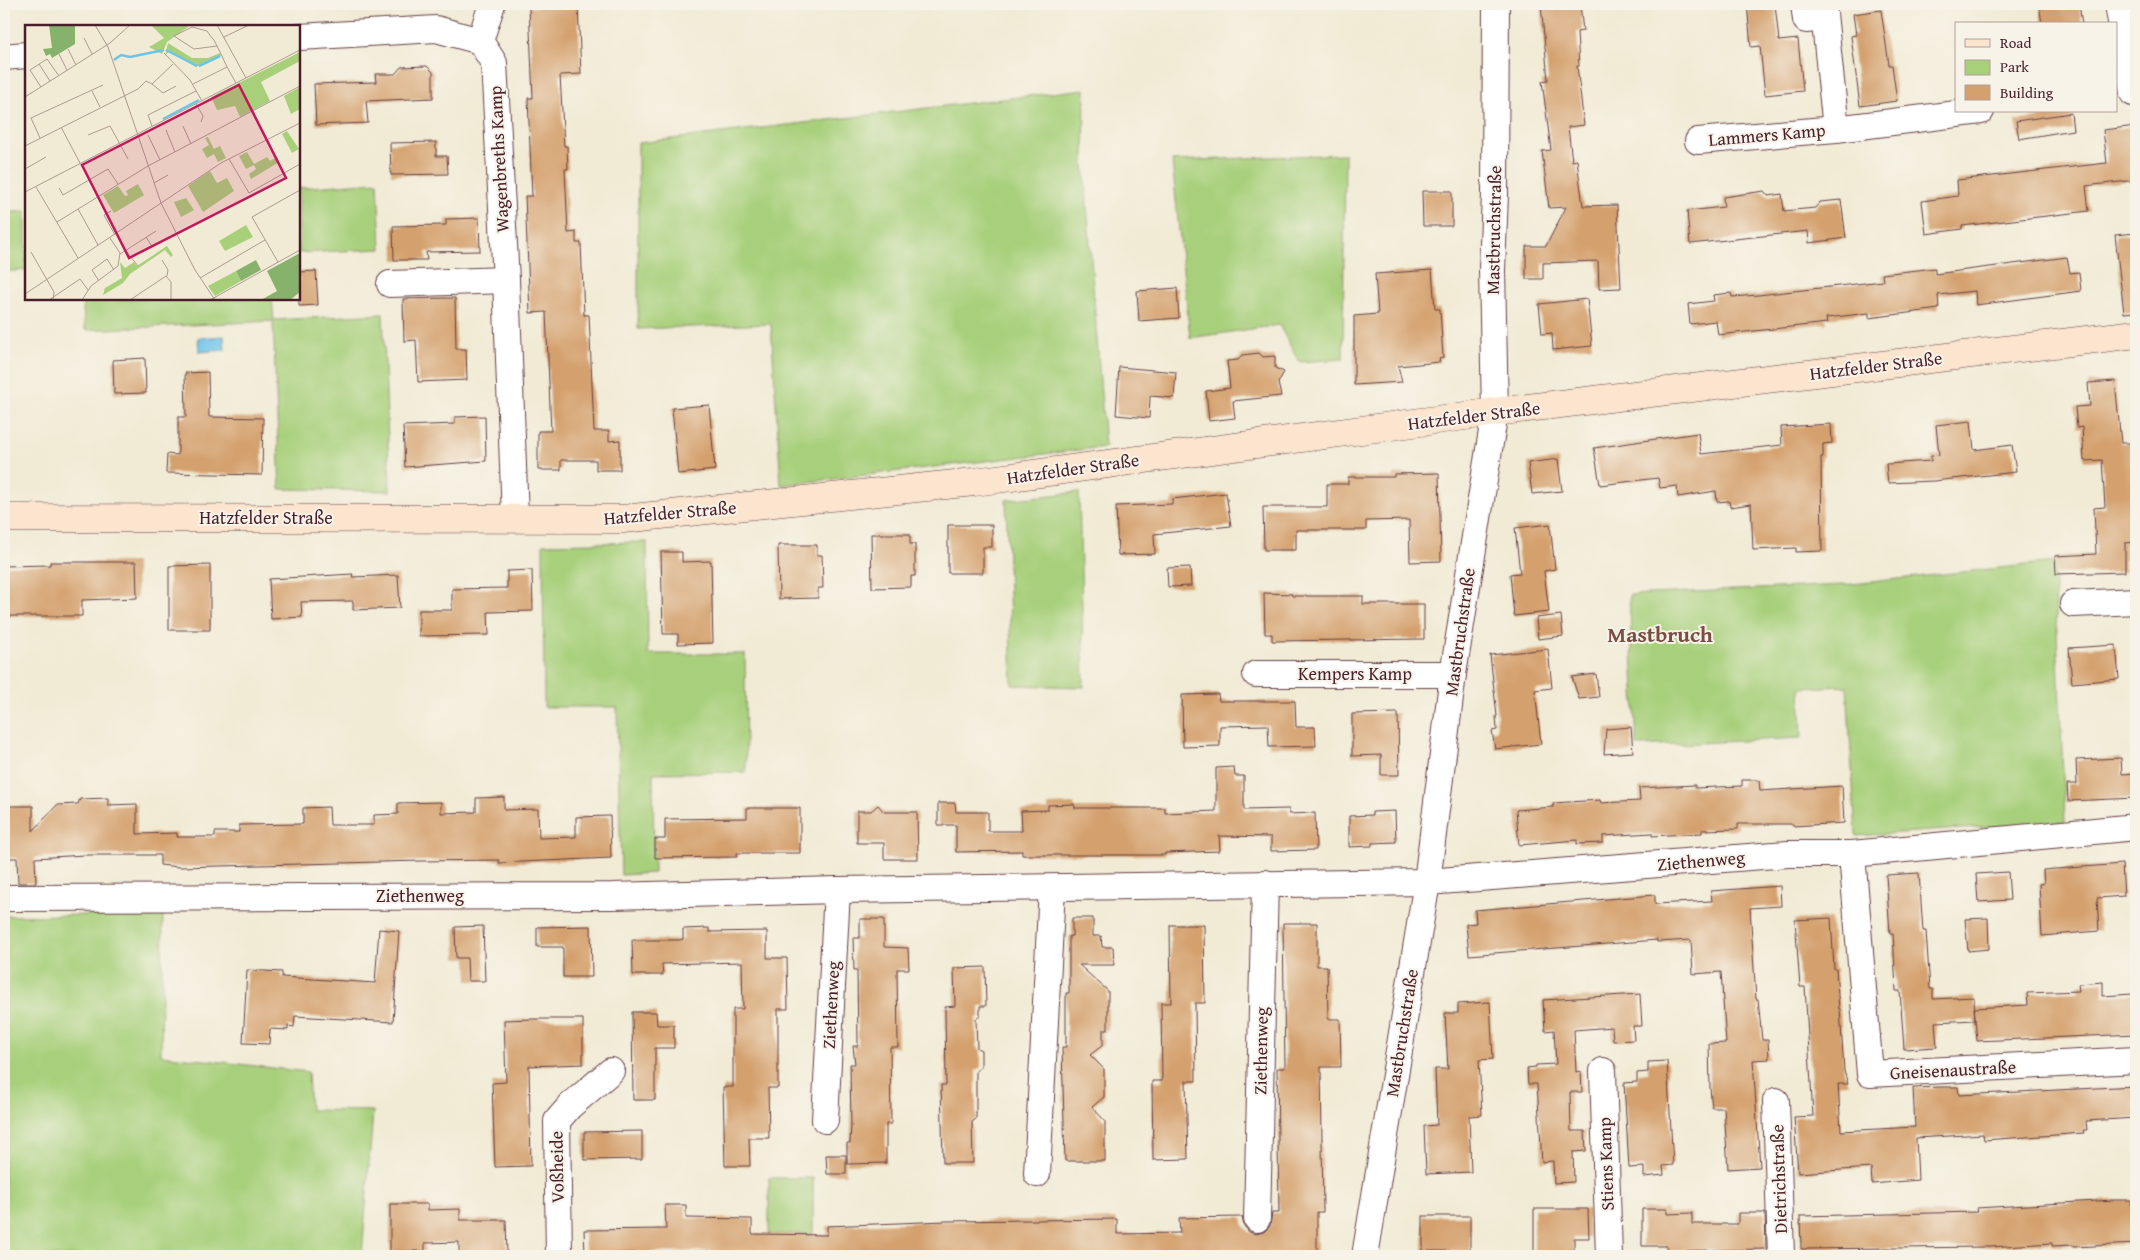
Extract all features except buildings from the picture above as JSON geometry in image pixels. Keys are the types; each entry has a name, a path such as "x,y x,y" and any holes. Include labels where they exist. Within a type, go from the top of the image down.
{"street":[{"path":"300,37 436,29 480,41 492,4"},
{"name":"Mastbruchstraße","path":"1365,1256 1427,882 1453,674 1495,412 1492,270 1495,194 1496,4"},
{"path":"2118,4 2129,93"},
{"name":"Lammers Kamp","path":"1817,9 1836,129"},
{"name":"Wagenbreths Kamp","path":"480,41 494,63 506,280 515,518"},
{"path":"4,57 25,55"},
{"name":"Lammers Kamp","path":"1698,141 1836,129 1974,112"},
{"path":"390,284 506,280"},
{"name":"Hatzfelder Straße","path":"4,518 515,518 623,520 884,493 1495,412 2136,334"},
{"path":"2073,604 2136,601"},
{"name":"Kempers Kamp","path":"1256,674 1453,674"},
{"name":"Ziethenweg","path":"4,898 612,896 837,890 1427,882 1788,854 1852,854 2136,827"},
{"name":"Gneisenaustraße","path":"1852,854 1870,1074 2136,1060"},
{"name":"Ziethenweg","path":"1257,1219 1264,884"},
{"path":"1037,1174 1052,888"},
{"name":"Ziethenweg","path":"825,1120 837,890"},
{"name":"Voßheide","path":"559,1256 557,1121 570,1106 611,1071"},
{"name":"Stiens Kamp","path":"1603,1071 1609,1256"},
{"name":"Dietrichstraße","path":"1776,1101 1782,1256"}],"green space":[{"path":"1085,89 1084,164 1105,447 781,485 771,324 638,329 638,143"},
{"path":"1345,154 1343,359 1299,362 1279,325 1190,338 1172,161"},
{"path":"378,182 381,249 300,253 300,188"},
{"path":"25,211 25,270 4,272 4,213"},
{"path":"82,300 272,300 274,320 383,314 390,491 280,489 273,321 85,330"},
{"path":"1079,492 1084,687 1012,685 1006,500"},
{"path":"647,542 648,654 745,654 746,772 653,773 654,873 621,875 617,707 544,707 543,544"},
{"path":"2054,562 2065,822 1856,836 1847,686 1800,688 1802,738 1637,746 1629,595 1843,585"},
{"path":"163,914 161,1055 308,1072 310,1110 373,1111 362,1256 4,1256 4,916"},
{"path":"769,1178 813,1178 813,1234 769,1234"}],"water":[{"path":"224,336 225,350 199,352 198,338"}],"district":[{"name":"Mastbruch","path":"1660,634"}]}
